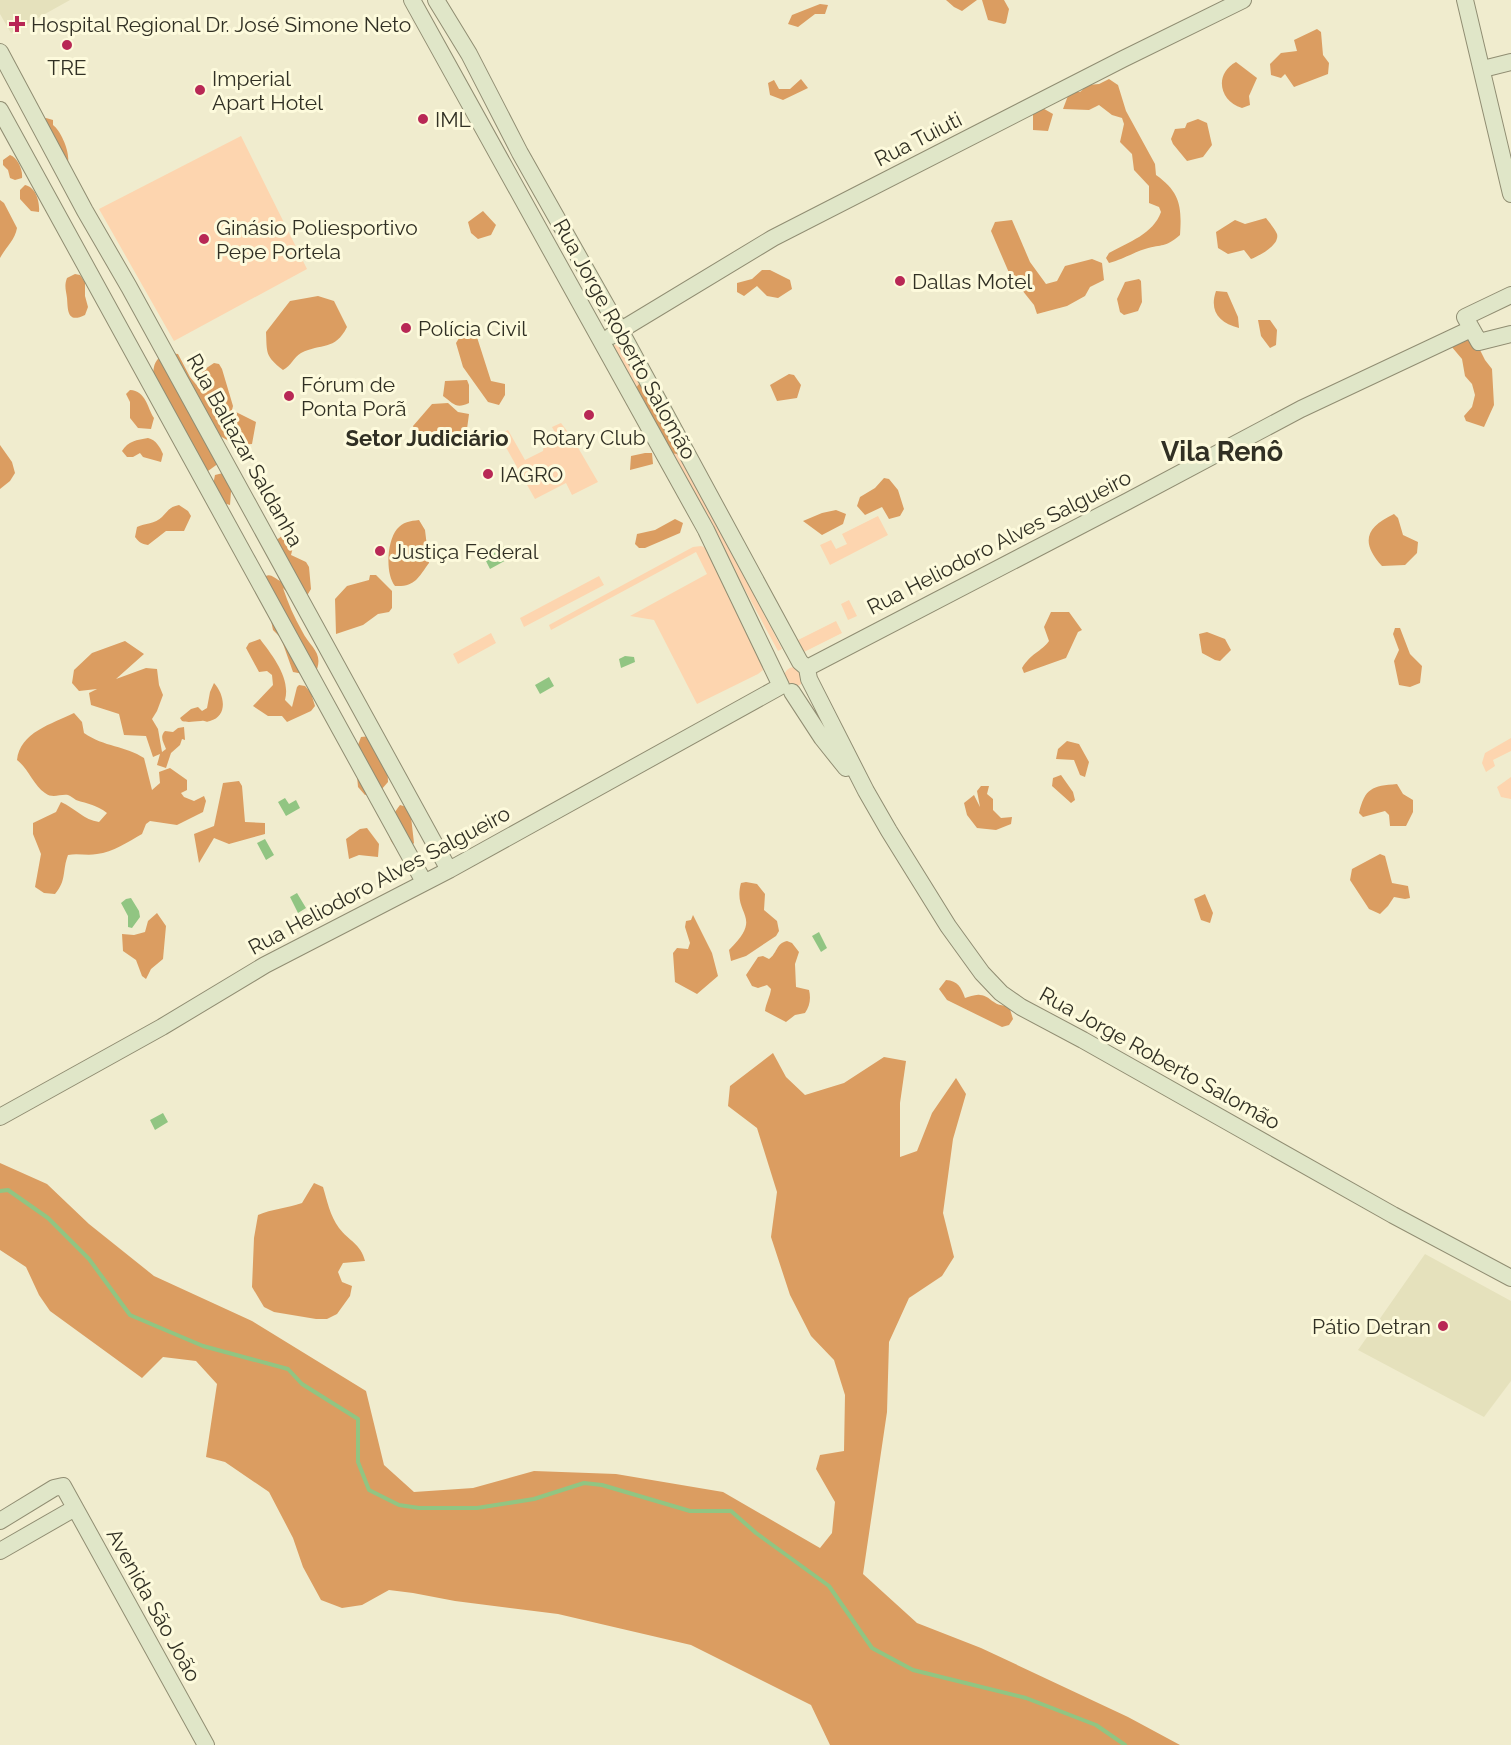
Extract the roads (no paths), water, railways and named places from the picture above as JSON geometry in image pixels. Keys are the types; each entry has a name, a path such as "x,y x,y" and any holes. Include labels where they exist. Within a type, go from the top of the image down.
{"main road":[{"name":"Rua Jorge Roberto Salomão","path":"412,0 706,530 784,685 822,738 866,792"},
{"name":"Rua Jorge Roberto Salomão","path":"436,0 470,54 520,153 620,330 805,669 866,792 948,926 982,973 1001,993 1021,1007 1393,1215 1511,1278"},
{"name":"Rua Tuiuti","path":"602,343 773,238 1243,0"},
{"path":"1465,0 1511,194"},
{"name":"Rua Baltazar Saldanha","path":"0,52 85,211 129,286 449,870"},
{"path":"1483,69 1511,62"},
{"path":"0,110 424,882"},
{"path":"102,297 129,286"},
{"name":"Rua Heliodoro Alves Salgueiro","path":"805,669 1301,409 1472,329 1511,295"},
{"path":"1472,329 1511,334"},
{"path":"788,662 805,669 804,689 784,685 779,671 788,662"},
{"name":"Rua Heliodoro Alves Salgueiro","path":"0,1117 162,1027 265,965 449,870 784,685"},
{"name":"Avenida São João","path":"0,1521 54,1488 63,1486 206,1745"},
{"path":"0,1551 75,1508"}],"waterway":[{"path":"0,1191 8,1190 48,1218 89,1259 130,1315 203,1346 288,1369 302,1384 358,1419 358,1462 369,1490 399,1505 419,1508 477,1508 534,1499 584,1483 602,1485 690,1511 731,1511 756,1533 829,1586 872,1648 913,1670 1026,1698 1096,1725 1125,1745"}],"place":[{"name":"Hospital Regional Dr. José Simone Neto","path":"17,24"},
{"name":"TRE","path":"67,45"},
{"name":"Imperial Apart Hotel","path":"200,90"},
{"name":"IML","path":"423,119"},
{"name":"Ginásio Poliesportivo Pepe Portela","path":"204,239"},
{"name":"Dallas Motel","path":"900,281"},
{"name":"Polícia Civil","path":"406,328"},
{"name":"Fórum de Ponta Porã","path":"289,396"},
{"name":"Rotary Club","path":"589,415"},
{"name":"IAGRO","path":"488,474"},
{"name":"Justiça Federal","path":"380,551"},
{"name":"Pátio Detran","path":"1443,1326"}],"district":[{"name":"Setor Judiciário","path":"427,438"},
{"name":"Vila Renô","path":"1222,451"}]}
